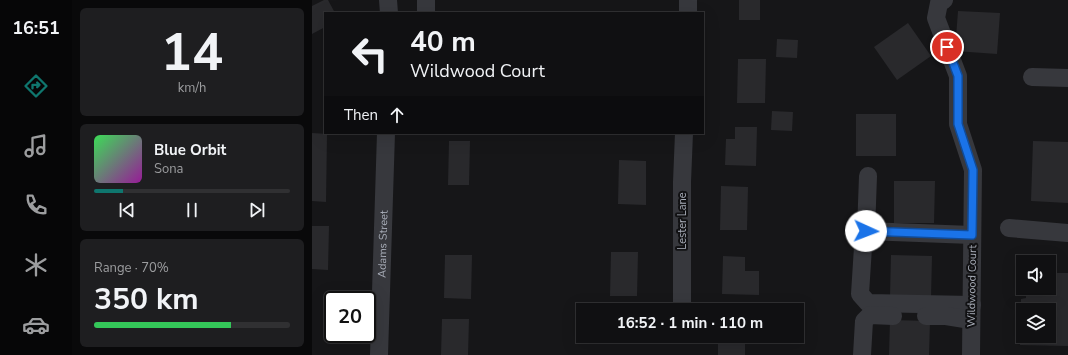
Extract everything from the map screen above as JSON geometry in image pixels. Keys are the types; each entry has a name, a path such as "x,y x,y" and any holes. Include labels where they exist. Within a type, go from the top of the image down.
{"street":[{"path":"388,0 389,12"},
{"path":"426,0 426,12"},
{"path":"688,0 688,12"},
{"name":"Wildwood Court","path":"944,0 939,3 936,18 958,76 958,124 973,170 971,355"},
{"path":"1032,77 1068,78"},
{"name":"Adams Street","path":"379,355 386,134"},
{"name":"Lester Lane","path":"682,303 682,182 684,134"},
{"path":"868,176 866,231 972,235"},
{"path":"1009,228 1068,233"},
{"path":"863,247 860,294 868,303 972,312"},
{"path":"862,355 864,321 870,315 946,316 972,312"}],"building":[{"path":"324,0 328,0 334,12 324,12 324,28 312,34 312,6"},
{"path":"739,0 760,0 760,20 739,20"},
{"path":"958,11 1000,13 997,54 955,51"},
{"path":"908,23 931,56 897,80 874,47"},
{"path":"777,39 798,40 797,58 776,57"},
{"path":"738,59 766,59 765,103 737,103"},
{"path":"772,111 793,112 792,131 771,130"},
{"path":"856,114 896,114 896,156 856,156"},
{"path":"735,127 757,127 756,166 725,165 726,139 735,139"},
{"path":"312,133 327,134 326,202 312,201"},
{"path":"449,141 470,141 469,185 448,185"},
{"path":"1033,141 1068,142 1068,203 1031,201"},
{"path":"619,160 646,161 646,205 618,204"},
{"path":"894,181 935,181 934,223 894,223"},
{"path":"721,186 748,187 747,230 720,230"},
{"path":"312,226 329,226 328,270 312,269"},
{"path":"611,252 638,252 637,296 610,296"},
{"path":"445,255 472,255 471,299 444,298"},
{"path":"891,255 932,256 931,298 890,297"},
{"path":"723,256 745,257 745,271 759,271 759,295 722,294"},
{"path":"1056,273 1068,273 1068,346 1020,345 1020,343 1056,343 1056,303 1021,303 1021,299 1026,298 1026,295 1056,295"},
{"path":"442,319 469,319 468,355 441,355"},
{"path":"890,320 930,321 929,355 889,355"},
{"path":"718,343 745,343 745,355 718,355"}],"route":[{"path":"866,231 972,235 973,170 958,124 958,76 947,47"}]}
